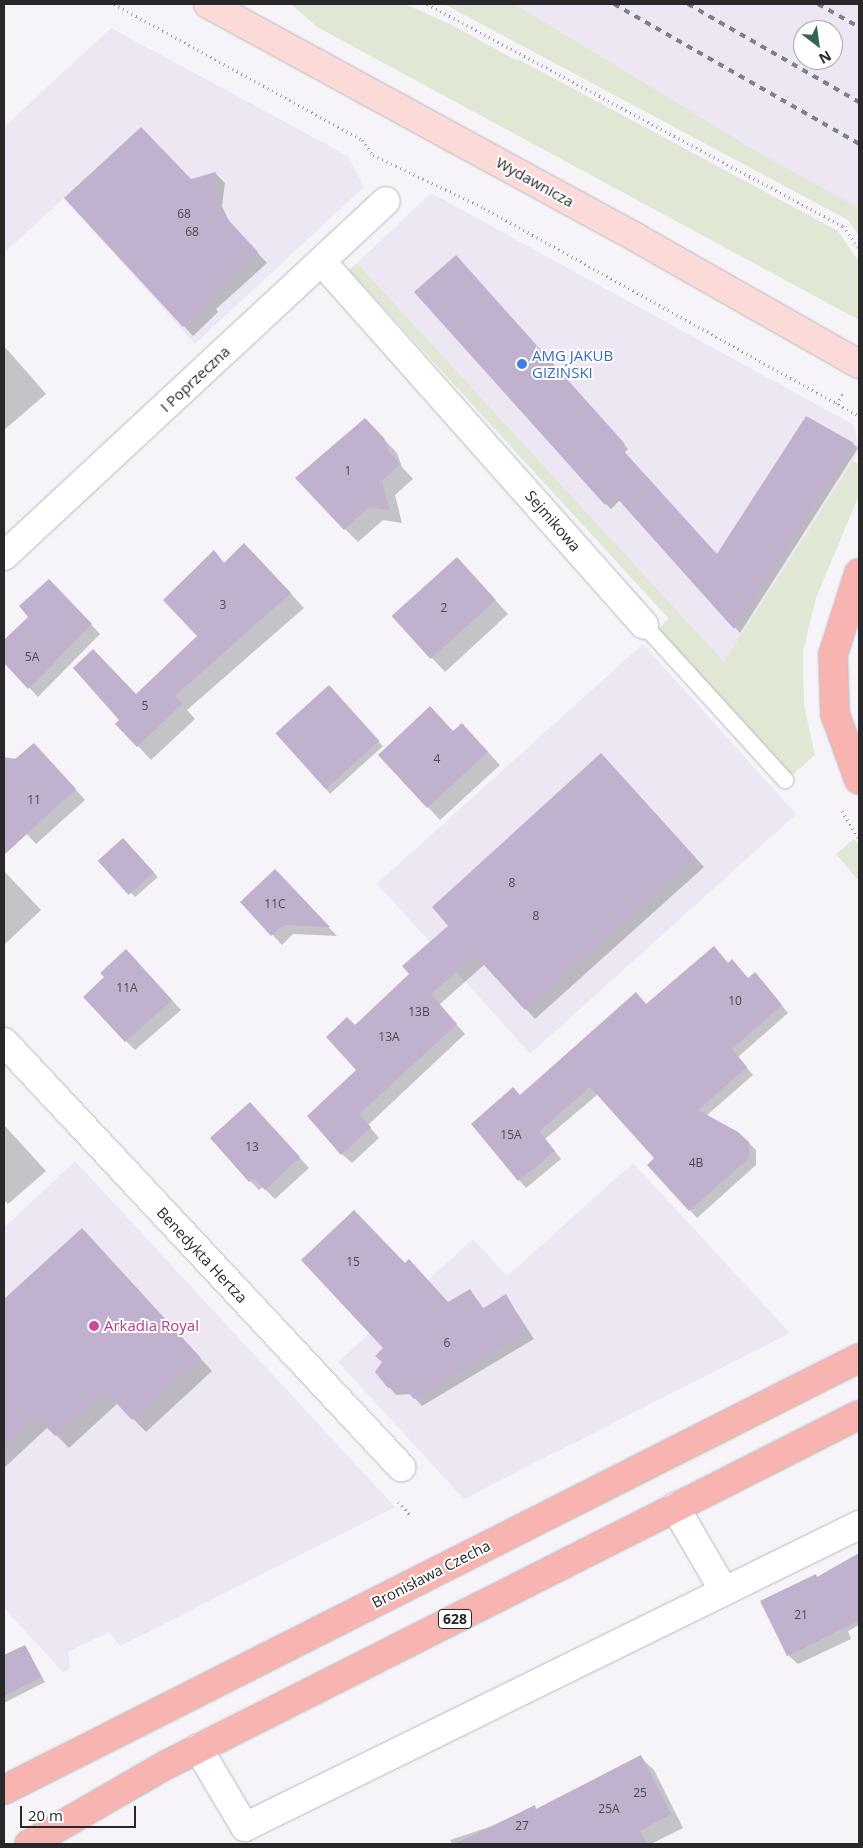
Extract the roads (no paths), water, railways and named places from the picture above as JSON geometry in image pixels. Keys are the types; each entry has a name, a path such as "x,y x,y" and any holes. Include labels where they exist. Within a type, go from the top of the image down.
{"main road":[{"name":"Wydawnicza","path":"208,4 637,238 859,364"},
{"path":"859,573 833,655 835,714 859,780"},
{"name":"Bronisława Czecha","path":"4,1790 859,1358"},
{"name":"628","path":"29,1844 198,1748 859,1415"}],"street":[{"name":"I Poprzeczna","path":"4,556 386,201"},
{"name":"Sejmikowa","path":"322,262 644,624"},
{"name":"Benedykta Hertza","path":"4,1042 401,1467"},
{"path":"675,1507 724,1591"},
{"path":"198,1748 245,1827 859,1525"}],"lane":[{"name":"Sejmikowa","path":"644,624 785,780"}],"railway":[{"path":"614,4 859,144"},
{"path":"688,4 859,102"},
{"path":"818,4 859,27"}],"place":[{"name":"AMG JAKUB GIZIŃSKI","path":"522,364"},
{"name":"Arkadia Royal","path":"94,1326"}]}
